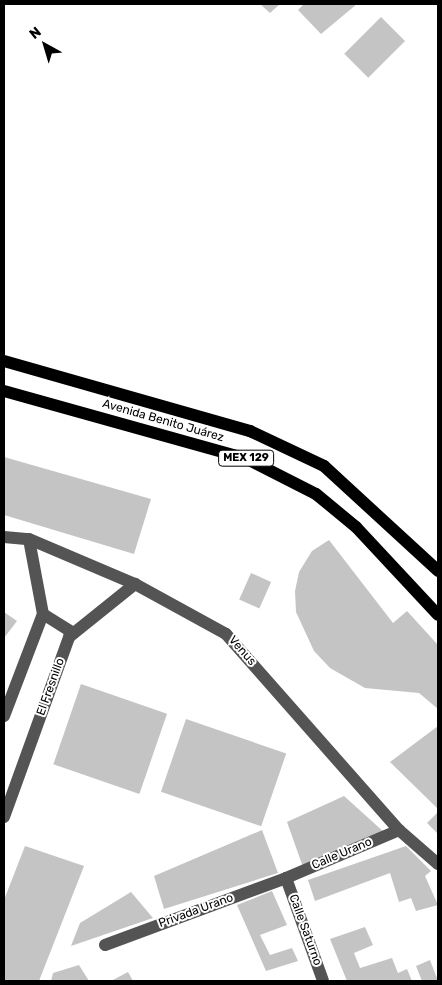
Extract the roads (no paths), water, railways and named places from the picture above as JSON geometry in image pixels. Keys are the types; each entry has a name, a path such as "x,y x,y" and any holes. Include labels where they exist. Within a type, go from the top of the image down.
{"main road":[{"name":"Avenida Benito Juárez","path":"4,360 250,431 316,462 379,514 438,571"},
{"name":"Avenida Benito Juárez","path":"4,391 247,459 316,494 356,527 438,615"}],"street":[{"name":"Venus","path":"4,537 29,540 135,584 226,634 398,830 438,864"},
{"path":"4,716 43,614 29,540"},
{"name":"El Fresnillo","path":"4,817 69,637 135,584"},
{"path":"43,614 74,633"},
{"name":"Calle Urano","path":"286,878 398,830"},
{"name":"Privada Urano","path":"105,945 286,878"},
{"name":"Calle Saturno","path":"286,878 323,981"}]}
